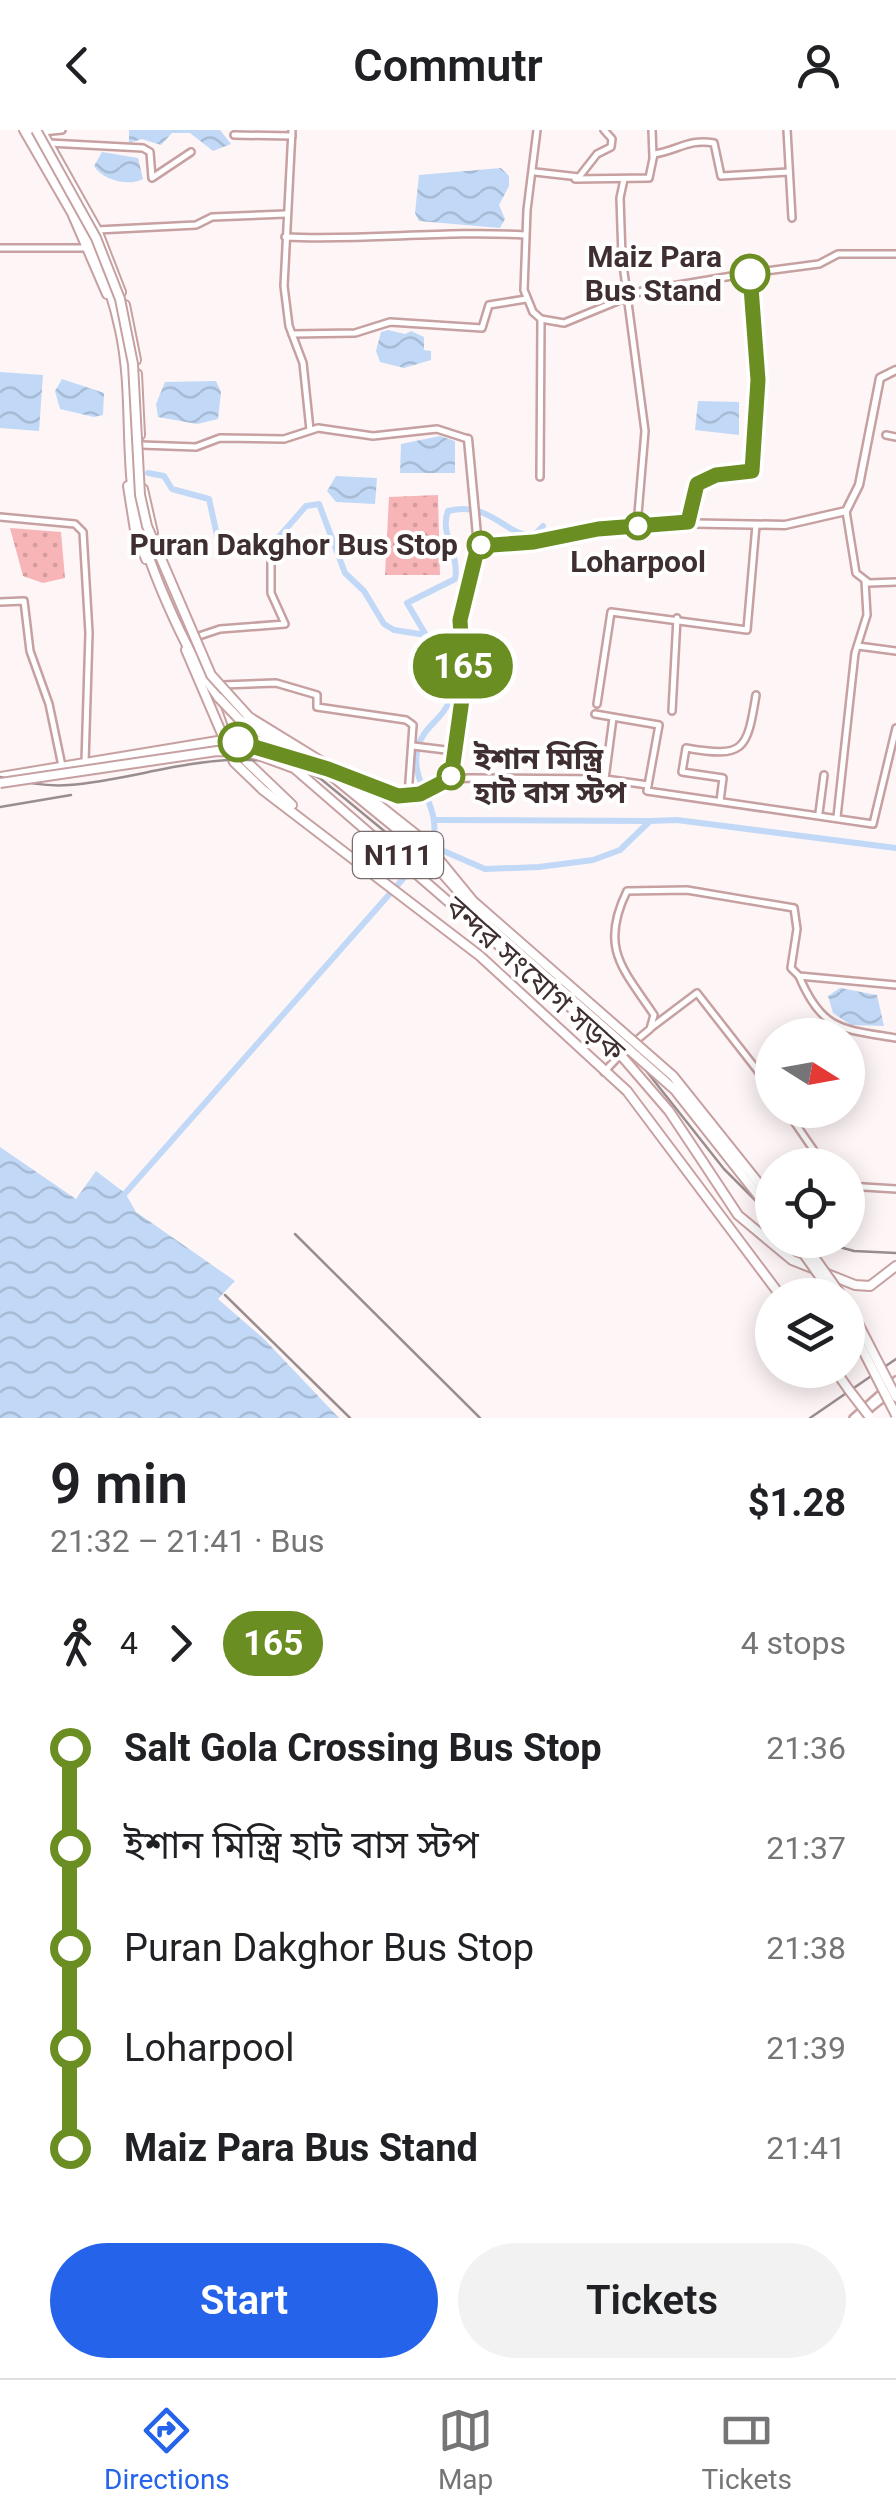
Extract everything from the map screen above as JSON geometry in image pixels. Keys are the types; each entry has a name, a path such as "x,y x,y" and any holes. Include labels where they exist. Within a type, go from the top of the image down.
{"main road":[{"path":"35,130 49,143 97,230 131,330 143,494 151,526 248,764 306,819"},
{"path":"35,130 108,298 120,346 135,530 224,740 244,772 533,1002 628,1091 767,1278"},
{"path":"35,130 113,301 125,365 139,528 190,649 218,698 240,720 332,776 420,848 490,927 675,1090 755,1191"},
{"path":"35,130 96,238 120,299 133,364 140,494 147,526 210,676 249,717 332,768 423,840 474,901 673,1076 755,1179"},
{"path":"224,740 232,734 232,726"},
{"name":"N111","path":"0,780 224,740"},
{"name":"বন্দর সংযোগ সড়ক","path":"0,780 217,750 250,752 294,768 607,1039 669,1111 738,1215 792,1260 855,1285 870,1286 896,1266"},
{"path":"865,1337 896,1397"},
{"path":"865,1355 896,1415"},
{"path":"848,1388 871,1417"}],"street":[{"path":"35,130 62,130"},
{"path":"537,130 525,235 526,299 541,318 556,325 628,296 819,264 838,254 896,254"},
{"path":"576,179 598,154 611,147 612,139 604,130"},
{"path":"535,172 576,179 652,177 652,130"},
{"path":"788,130 792,218"},
{"path":"234,135 292,133 284,286 292,334 303,364 310,430"},
{"path":"653,158 682,143 708,141 714,143 721,176 789,172"},
{"path":"49,143 143,148 150,152 152,178 191,152"},
{"path":"624,179 620,226 645,431 638,526"},
{"path":"97,230 196,225 212,217 286,214"},
{"path":"285,237 346,239 445,232 525,235"},
{"path":"0,248 89,248"},
{"path":"688,522 697,484 716,475 749,474 754,466 758,380 750,273"},
{"path":"292,334 355,333 390,322 482,328 489,305 526,299"},
{"path":"540,476 541,318"},
{"path":"837,817 858,646 868,606 865,581 853,566 846,511 859,485 880,378 896,370"},
{"path":"141,445 203,446 215,438 284,439 310,430 373,436 432,429 468,439 478,546 460,620 464,685 451,778"},
{"path":"886,435 896,437"},
{"path":"478,546 688,522 792,524 846,511"},
{"path":"0,517 76,524 83,532 90,633 85,762"},
{"path":"597,704 612,612 746,630 756,524"},
{"path":"196,637 213,630 286,624 271,593 271,554"},
{"path":"865,581 896,582"},
{"path":"0,602 24,603 30,651 49,704 62,766"},
{"path":"672,711 677,618"},
{"path":"858,646 896,651"},
{"path":"219,686 290,685 317,695 317,708 406,720 414,725 408,796"},
{"path":"720,801 723,778 682,772 686,748 726,754 742,748 748,739 756,695"},
{"path":"595,714 659,724 647,792 820,813 873,824 896,728"},
{"path":"604,779 614,716"},
{"path":"238,742 408,796 451,778 604,779 648,785"},
{"path":"414,746 454,751"},
{"path":"0,769 12,776"},
{"path":"820,813 824,775"},
{"path":"650,1029 654,1015 616,960 613,933 626,890 687,890 794,908 797,928 791,968 799,976 812,1008 838,1026 896,1038"},
{"path":"799,976 896,985"},
{"path":"604,1072 697,993 755,1066"},
{"path":"865,1187 896,1189"},
{"path":"856,1418 896,1380"},
{"path":"856,1418 896,1389"}],"shaded area":[{"path":"438,495 440,575 385,575 389,497"},
{"path":"10,528 61,532 65,578 43,583 23,576"}],"water":[{"path":"129,130 220,130 231,144 213,151 190,133 172,133 161,145 142,139 129,143"},
{"path":"102,152 138,158 143,179 123,182 103,175 94,166"},
{"path":"501,168 509,176 509,186 499,205 505,219 500,228 419,221 415,213 419,175"},
{"path":"411,331 424,337 424,350 431,351 431,360 404,368 380,362 376,351 381,332 405,334"},
{"path":"0,372 43,375 39,431 0,428"},
{"path":"62,379 104,393 103,415 94,417 60,409 55,391"},
{"path":"216,381 221,392 218,419 197,424 158,417 156,404 165,382"},
{"path":"698,401 739,402 739,435 695,430"},
{"path":"440,436 455,441 455,473 400,473 401,444"},
{"path":"336,476 377,478 375,504 336,502 327,491"},
{"path":"840,988 877,995 884,1026 865,1025 865,1018 840,1018 833,1013 828,996"},
{"path":"0,1147 76,1199 96,1171 125,1193 136,1212 235,1281 218,1299 264,1339 339,1418 0,1418"}],"waterway":[{"path":"121,1198 432,846 433,818 416,760 420,740 449,702 446,665 435,643 426,635 394,630 384,624 364,591 345,573 319,504 306,506 277,539 231,546 218,540 209,499 172,489 164,476 148,473"},
{"path":"426,635 407,603 455,579 455,561 446,528 448,511 476,511 524,534 534,535 543,526"},
{"path":"436,820 648,821"},
{"path":"432,846 485,869 539,867 593,860 620,850 650,821 677,820 896,848"}],"railway":[{"path":"0,777 69,785 229,760 291,766 321,779 590,1000 724,1169 755,1200"},
{"path":"0,807 71,795"},
{"path":"295,1234 480,1418"},
{"path":"865,1252 896,1253"},
{"path":"225,1295 350,1418"},
{"path":"810,1418 896,1359"}],"bus line":[{"name":"165","path":"238,742 328,769 398,796 420,794 451,778 464,685 460,620 478,546 490,542 534,542 562,533 688,522 697,484 716,475 744,475 752,471 758,380 750,274"}],"place":[{"name":"Maiz Para Bus Stand","path":"750,274"},
{"name":"Loharpool","path":"638,526"},
{"name":"Puran Dakghor Bus Stop","path":"481,545"},
{"name":"ইশান মিস্ত্রি হাট বাস স্টপ","path":"451,776"}]}
